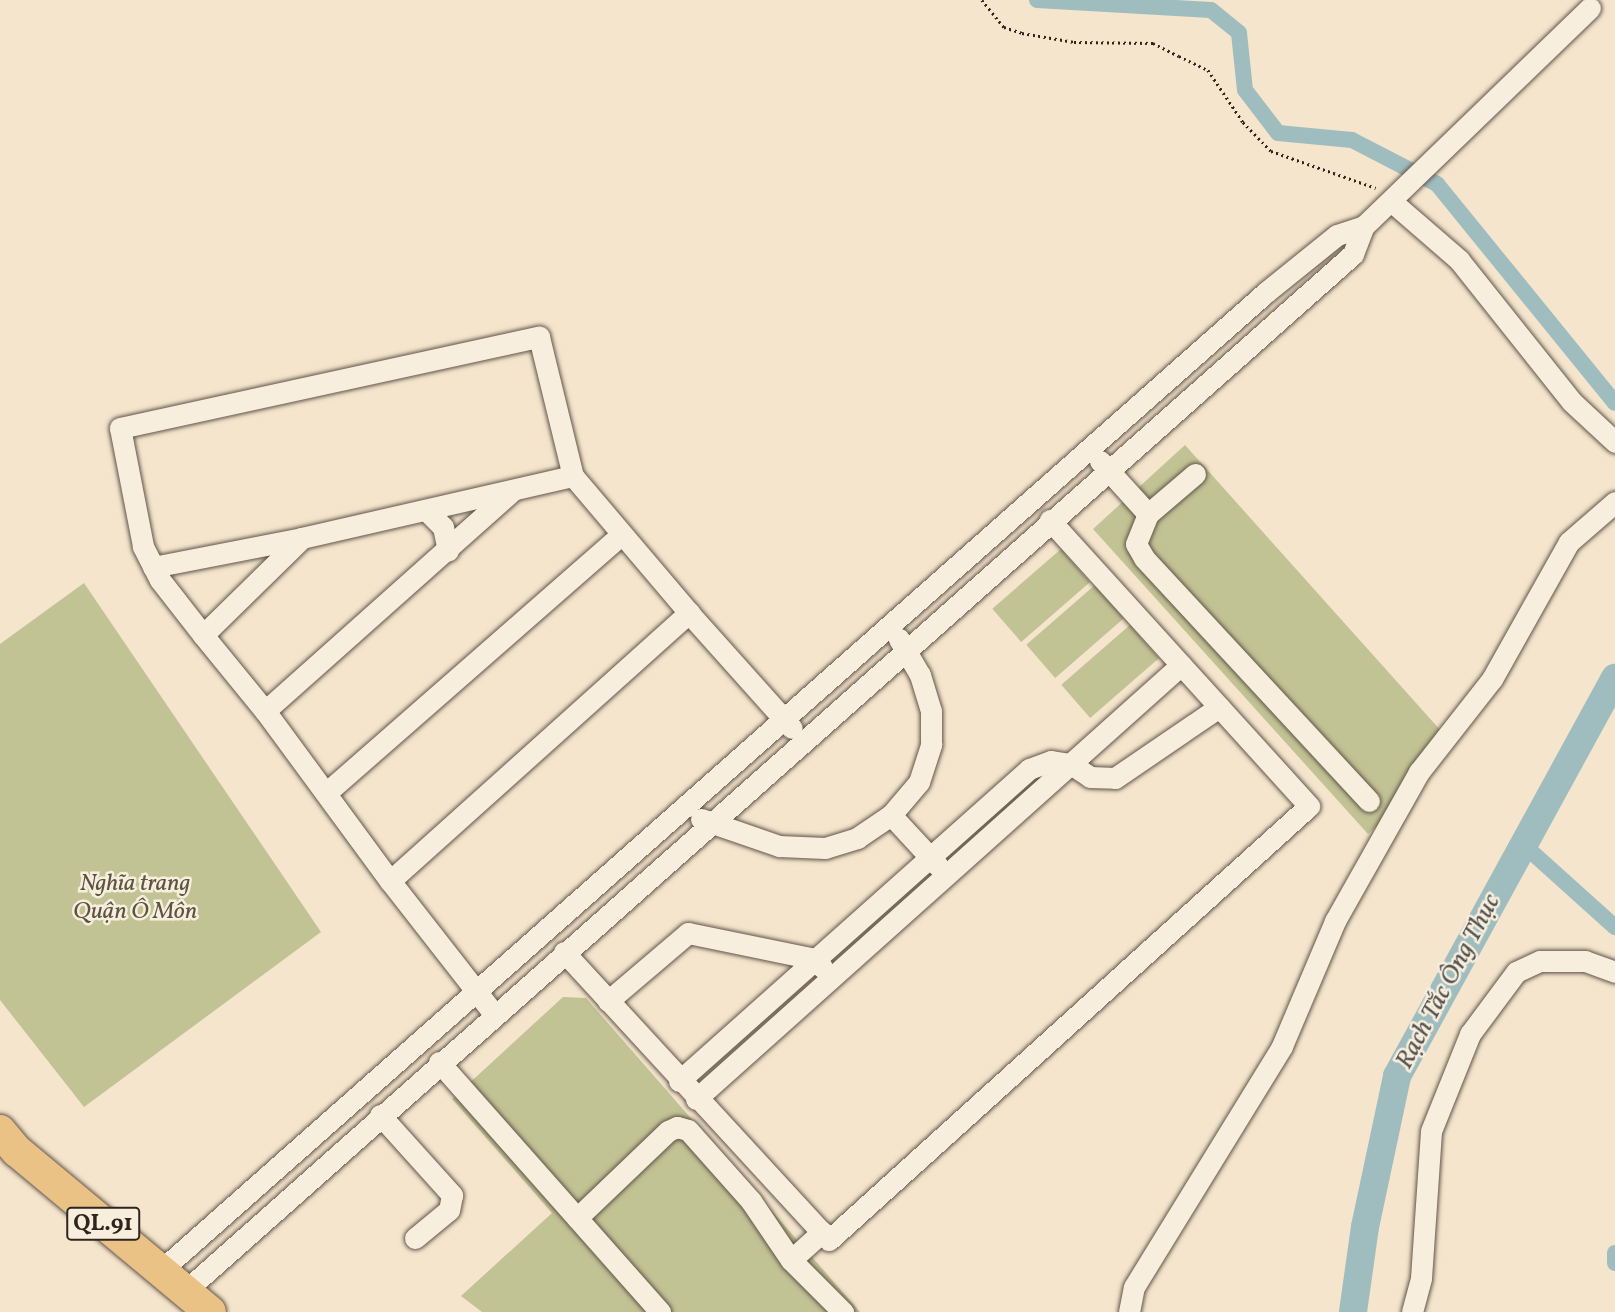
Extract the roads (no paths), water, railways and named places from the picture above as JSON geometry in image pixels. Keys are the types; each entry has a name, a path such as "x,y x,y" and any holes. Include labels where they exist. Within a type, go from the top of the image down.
{"highway":[{"name":"QL.91","path":"0,1131 159,1272 210,1312"}],"street":[{"path":"159,1272 473,990 890,626 1265,293 1337,234 1364,226 1590,8"},
{"path":"1395,198 1459,260 1572,402 1615,442"},
{"path":"184,1292 905,648 1353,254 1364,226"},
{"path":"494,1014 473,990 265,711 203,635 153,567 139,532 120,428 540,337 573,476 621,535 803,740"},
{"path":"1090,448 1148,514"},
{"path":"1195,474 1148,514 1137,533 1144,558 1369,801"},
{"path":"153,567 302,538 573,476"},
{"path":"265,711 448,551 512,491"},
{"path":"1129,1312 1134,1287 1282,1046 1335,921 1419,772 1492,679 1569,542 1615,502"},
{"path":"426,510 443,527 448,551"},
{"path":"564,952 679,1081 829,1240 1309,806 1050,520"},
{"path":"326,793 621,535"},
{"path":"203,635 270,573 302,538"},
{"path":"257,547 271,561 270,573"},
{"path":"390,881 689,613"},
{"path":"681,809 710,823 779,846 825,848 857,838 891,815 919,782 931,744 931,711 905,648 890,626"},
{"path":"696,1099 1181,665"},
{"path":"679,1081 1029,769 1051,761 1071,764 1090,777 1115,778 1219,707"},
{"path":"891,815 946,875"},
{"path":"608,1001 688,933 815,959 832,977"},
{"path":"1412,1312 1421,1278 1431,1131 1470,1034 1516,972 1540,961 1585,961 1615,972"},
{"path":"729,1037 745,1055"},
{"path":"439,1062 660,1312"},
{"path":"380,1115 452,1195 449,1210 415,1238"},
{"path":"578,1218 677,1127 688,1130 751,1201 791,1260 843,1312"},
{"path":"295,1149 316,1172"},
{"path":"791,1260 822,1232"}],"waterway":[{"path":"1037,0 1211,10 1239,33 1245,90 1278,133 1352,140 1437,184 1615,403"},
{"name":"Rạch Tắc Ông Thục","path":"1353,1312 1365,1227 1397,1076 1615,678"},
{"path":"1526,847 1615,927"},
{"path":"1615,1253 1615,1263"}],"park label":[{"name":"Nghĩa trang Quận Ô Môn","path":"135,899"}]}
